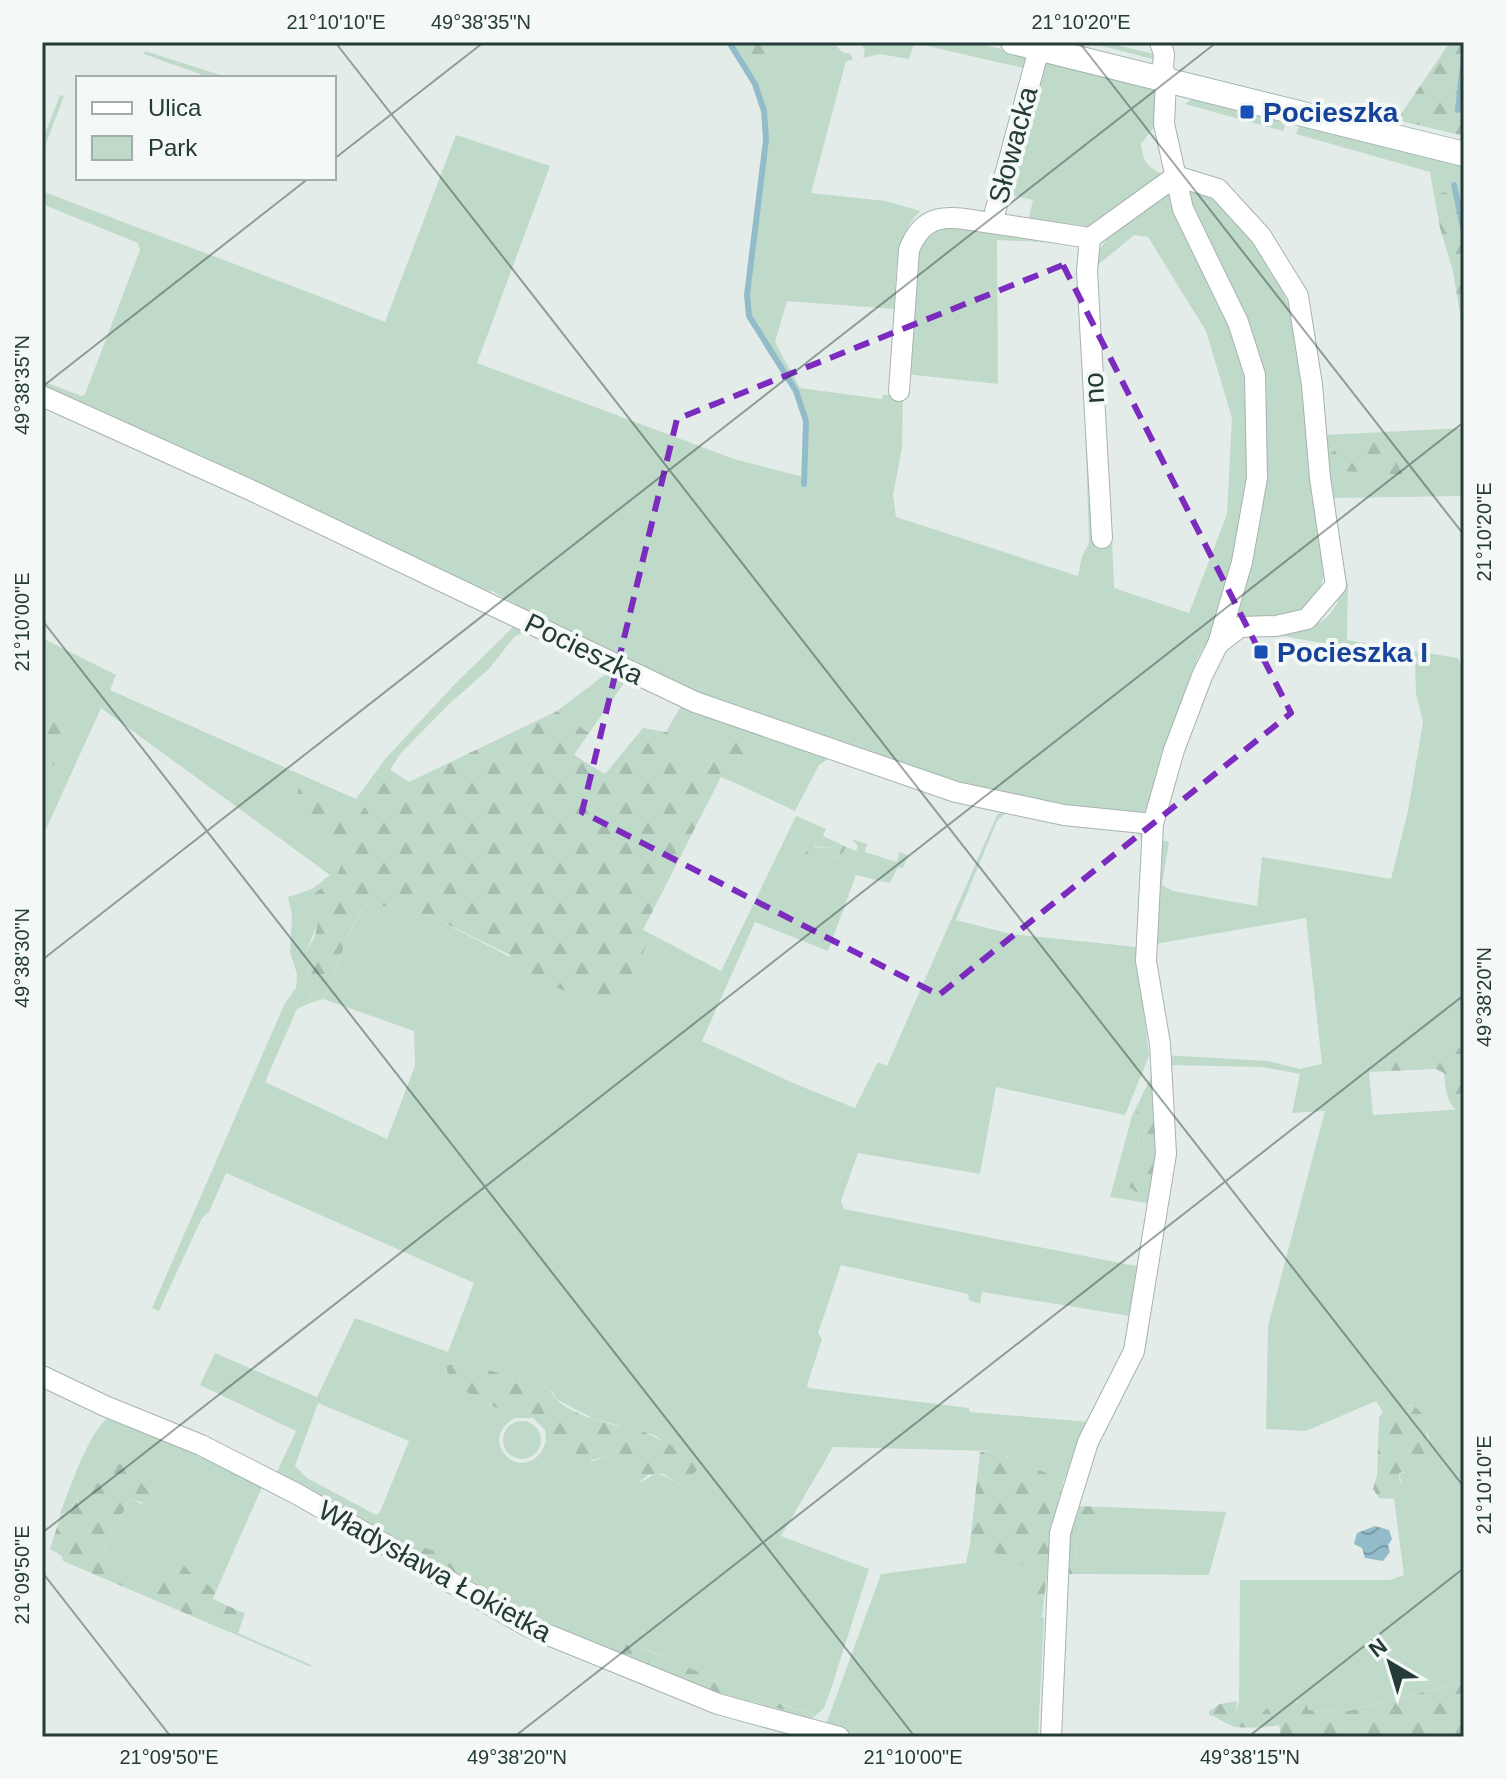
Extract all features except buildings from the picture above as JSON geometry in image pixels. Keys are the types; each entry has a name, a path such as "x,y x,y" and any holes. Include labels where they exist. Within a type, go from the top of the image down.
{"main road":[{"path":"1013,42 1464,154"}],"street":[{"path":"1051,1737 1060,1533 1088,1442 1134,1351 1166,1154 1160,1044 1146,961 1153,824 1174,750 1202,676 1218,644 1242,562 1257,478 1255,375 1238,322 1183,209 1164,124 1166,80 1160,42"},
{"name":"Słowacka","path":"1039,49 992,223 1090,238"},
{"path":"1090,238 1176,176"},
{"path":"1176,176 1218,189 1261,236 1298,296 1336,585 1307,619 1276,626 1240,627 1218,644"},
{"path":"899,391 909,250 915,235 934,219 992,223"},
{"name":"no","path":"1090,238 1087,271 1102,538"},
{"name":"Pocieszka","path":"42,396 271,499 695,702 956,792 1064,815 1153,824"},
{"name":"Władysława Łokietka","path":"42,1376 105,1406 201,1445 297,1494 529,1627 718,1704 839,1737"}],"highlighted area":[{"path":"1063,265 1291,713 939,995 582,812 677,419"}],"green space":[{"path":"727,42 833,42 842,52 851,54 853,60 846,61 811,193 886,201 920,211 911,222 901,245 894,309 787,301 775,342 800,388 882,399 883,395 903,395 902,448 893,495 896,517 1078,576 1082,556 1089,543 1085,420 1090,422 1112,536 1114,588 1189,613 1227,514 1232,418 1206,331 1148,237 1134,235 1094,265 1098,253 1117,229 1182,178 1199,179 1268,258 1289,306 1302,360 1325,570 1318,592 1308,605 1294,612 1229,623 1206,644 1194,667 1164,749 1151,796 1145,811 1138,815 1121,817 983,789 889,765 699,696 582,641 494,592 42,393 42,381 82,396 85,394 140,250 138,243 42,204 42,191 385,322 456,135 550,166 477,363 734,459 803,477 804,421 795,390 748,316 746,295 765,139 762,111 753,85"},
{"path":"732,42 780,42 788,50 780,52 766,70 753,56 741,51"},
{"path":"860,42 972,42 1031,56 1028,69 914,43 909,59 880,54 863,58 865,50"},
{"path":"1087,42 1104,42 1158,55 1156,60"},
{"path":"1450,42 1464,42 1464,136 1397,120"},
{"path":"145,51 224,76 205,76 144,54"},
{"path":"1044,62 1152,87 1158,92 1165,113 1141,144 1146,162 1160,173 1156,183 1101,225 1075,230 1027,226 1033,200 1007,194"},
{"path":"60,95 64,96 42,154 42,141"},
{"path":"1192,99 1286,123 1283,131 1185,104"},
{"path":"1300,124 1464,166 1464,191 1434,195 1430,172 1296,134"},
{"path":"1464,191 1464,340 1453,271 1434,195"},
{"path":"936,226 1066,243 997,240 998,384 905,374 913,250"},
{"path":"1464,428 1464,496 1334,498 1323,435"},
{"path":"1357,442 1378,442 1395,452 1411,453 1416,462 1426,463 1426,471 1419,482 1399,477 1399,482 1394,486 1381,486 1368,472 1334,471 1330,454"},
{"path":"1348,583 1347,640 1458,658 1464,672 1464,1050 1434,1051 1418,1059 1395,1059 1371,1065 1369,1072 1373,1115 1464,1109 1464,1682 1347,1711 1307,1710 1298,1701 1282,1702 1268,1707 1261,1716 1248,1709 1236,1712 1239,1702 1240,1580 1390,1580 1404,1575 1394,1499 1401,1481 1399,1474 1423,1472 1429,1445 1423,1423 1413,1405 1383,1412 1376,1401 1306,1431 1266,1429 1268,1326 1325,1111 1292,1113 1300,1074 1262,1067 1166,1065 1164,1055 1268,1061 1300,1069 1322,1064 1306,918 1155,944 1158,839 1169,842 1162,885 1173,891 1257,906 1262,857 1391,879 1408,811 1423,722 1416,694 1415,660 1272,634 1309,627 1327,617 1334,609 1344,584"},
{"path":"514,626 527,632 515,636 489,669 401,753 358,818 336,805 328,808 299,788 290,813 301,826 333,844 345,857 306,952 306,968 313,982 310,1003 297,1009 265,1082 387,1139 415,1066 414,1031 323,999 348,937 369,903 428,915 618,1012 651,934 721,971 796,816 826,829 823,836 838,843 831,848 815,846 810,857 834,857 843,853 846,847 856,851 858,846 852,839 867,844 865,852 897,862 899,852 908,855 903,868 898,867 890,883 856,875 828,951 755,922 702,1041 855,1108 878,1062 887,1066 997,815 1002,811 1138,829 1144,834 1139,862 1142,841 1138,833 1006,813 997,821 956,920 1011,934 1137,947 1149,1056 1125,1115 996,1087 980,1174 858,1153 841,1201 844,1209 1141,1267 1130,1316 982,1292 980,1304 969,1300 968,1294 841,1265 818,1333 822,1339 807,1385 809,1388 969,1408 970,1412 1089,1422 1064,1480 992,1451 833,1447 781,1536 869,1569 830,1692 824,1708 814,1717 808,1711 709,1680 705,1675 639,1647 619,1657 477,1590 477,1568 380,1537 275,1476 296,1431 200,1385 215,1353 317,1397 355,1318 448,1352 474,1283 226,1173 159,1311 152,1308 285,1003 296,988 297,974 290,952 292,915 288,897 312,889 330,875 101,708 42,838 42,638 116,675 110,690 356,799 386,758","holes":["466,1361 506,1376 529,1392 552,1391 556,1399 594,1419 654,1435 670,1446 697,1457 681,1486 656,1474 628,1485 625,1472 606,1456 588,1463 546,1441 538,1455 528,1462 517,1462 508,1458 501,1449 499,1439 503,1428 515,1418 461,1389 447,1365","318,1403 409,1441 380,1512 376,1515 307,1478 295,1466"]},
{"path":"611,670 629,676 589,733 557,711"},
{"path":"684,701 729,720 709,768 681,768 666,732"},
{"path":"557,711 589,733 574,755 605,774 643,728 666,732 684,743 681,768 709,768 729,720 755,730 733,782 721,777 643,930 651,934 619,1012 515,971 510,955 428,915 369,903 348,936 323,999 310,1003 313,982 306,968 306,952 315,936 318,921 306,912 310,897 336,877 345,857 333,844 295,821 290,813 299,788 320,795 322,803 328,808 336,805 358,817 389,769 409,782"},
{"path":"53,712 76,725 62,758 47,770 42,794 42,720"},
{"path":"755,730 829,758 819,765 795,811 733,782"},
{"path":"838,843 846,847 839,855 819,858 805,854 810,847 831,848"},
{"path":"1452,1046 1464,1050 1464,1109 1456,1110 1450,1102 1444,1073 1436,1069 1369,1072 1371,1065 1395,1059 1418,1059 1434,1050"},
{"path":"1152,1075 1160,1113 1139,1104 1135,1118 1139,1130 1138,1153 1127,1176 1151,1193 1153,1204 1110,1197 1132,1116"},
{"path":"1148,1101 1154,1104 1161,1136 1151,1193 1136,1192 1128,1186 1127,1176 1138,1153 1139,1130 1135,1118 1139,1104"},
{"path":"466,1361 506,1376 529,1392 545,1386 563,1405 586,1416 618,1426 624,1423 642,1431 697,1457 698,1469 681,1486 664,1474 648,1475 633,1488 628,1485 625,1472 606,1456 588,1464 546,1441 545,1430 533,1418 515,1418 461,1389 447,1371 447,1365"},
{"path":"1413,1405 1424,1419 1434,1462 1424,1471 1399,1473 1401,1492 1395,1499 1379,1498 1373,1489 1377,1475 1379,1417 1383,1412"},
{"path":"107,1419 187,1447 263,1485 217,1589 197,1580 183,1567 152,1578 119,1570 104,1548 130,1499 142,1504 154,1493 146,1488 120,1481 83,1480 78,1497 68,1513 60,1514 86,1449"},
{"path":"522,1421 536,1426 541,1440 536,1454 522,1459 508,1454 503,1440 508,1426"},
{"path":"992,1451 1064,1480 1053,1523 1042,1617 1035,1614 1033,1580 1028,1570 1012,1558 970,1544 980,1452"},
{"path":"109,1459 134,1472 143,1486 154,1493 155,1501 151,1505 130,1499 104,1548 119,1570 152,1578 180,1561 197,1580 217,1589 213,1599 239,1611 229,1632 63,1561 62,1556 50,1549 61,1515 68,1513 78,1498 73,1482 96,1478"},
{"path":"1073,1506 1107,1507 1102,1517 1088,1516 1078,1532 1075,1564 1087,1568 1088,1574 1065,1574"},
{"path":"1107,1507 1226,1512 1209,1575 1088,1574 1087,1568 1075,1565 1078,1532 1088,1516 1106,1514"},
{"path":"386,1528 428,1549 466,1561 477,1568 483,1581 477,1590 380,1537"},
{"path":"970,1544 1021,1563 1034,1580 1036,1614 1044,1618 1038,1737 867,1737 825,1727 881,1574 966,1563"},
{"path":"239,1611 245,1613 238,1633 311,1667 229,1632"},
{"path":"628,1642 635,1642 639,1647 706,1675 709,1680 808,1711 814,1717 809,1721 784,1710 706,1690 619,1657"},
{"path":"1464,1682 1464,1737 1281,1737 1279,1725 1236,1727 1209,1715 1209,1711 1220,1704 1237,1701 1236,1712 1248,1709 1261,1715 1270,1706 1288,1701 1307,1705 1308,1710 1348,1711"}],"water":[{"path":"1375,1526 1389,1530 1392,1539 1388,1545 1390,1552 1383,1561 1365,1558 1362,1548 1354,1544 1357,1533"}],"waterway":[{"path":"729,42 755,84 764,111 766,140 747,295 749,316 796,391 806,421 804,484"},
{"path":"1458,110 1464,56"},
{"path":"1454,185 1464,232"}],"place":[{"name":"Pocieszka","path":"1247,112"},
{"name":"Pocieszka I","path":"1261,652"}]}
